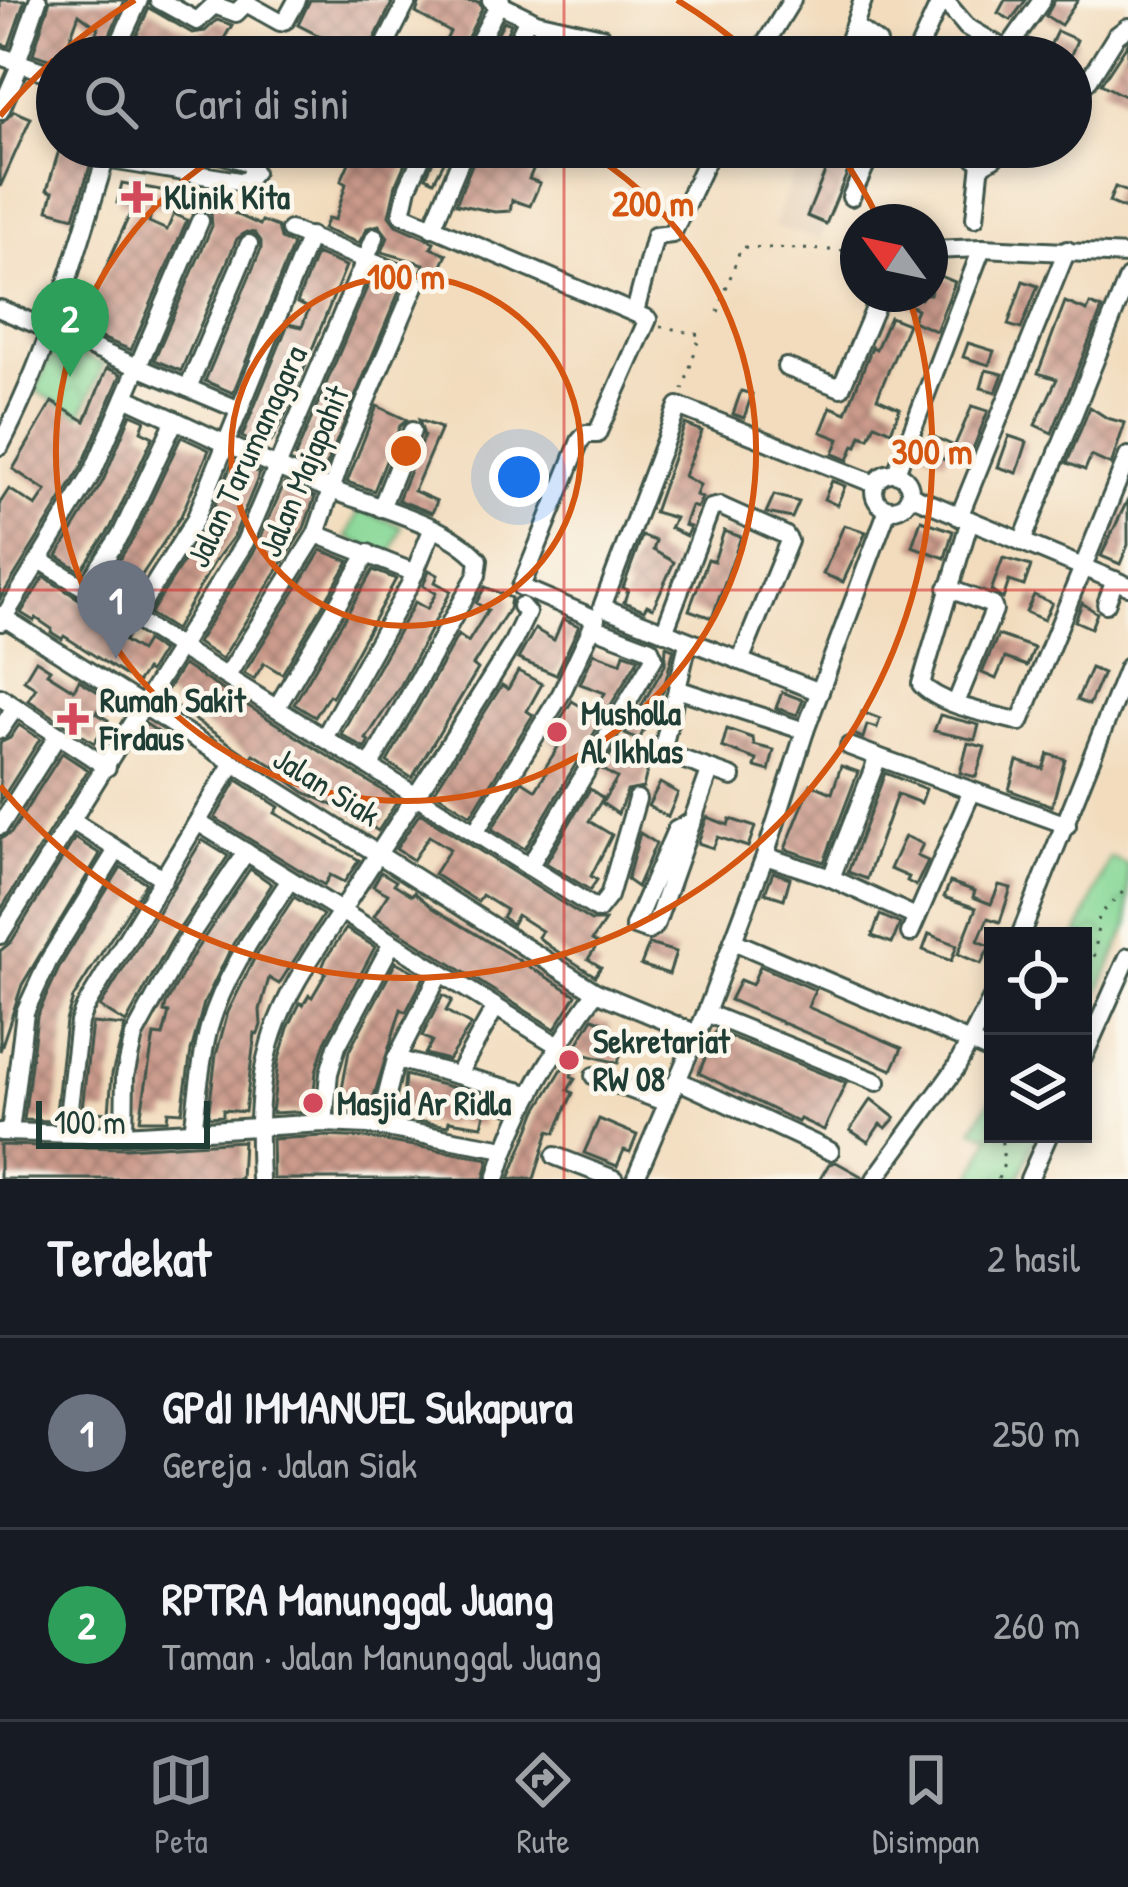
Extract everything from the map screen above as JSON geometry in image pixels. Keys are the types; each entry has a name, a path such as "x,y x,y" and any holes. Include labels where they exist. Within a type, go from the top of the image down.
{"street":[{"path":"0,111 13,60 38,0"},
{"path":"123,36 139,0"},
{"path":"159,0 197,21 214,5 233,13 246,3 280,22 298,0"},
{"path":"392,36 408,0"},
{"path":"771,36 792,0"},
{"path":"850,36 862,0"},
{"path":"921,36 942,0 983,36"},
{"path":"1022,36 1042,0"},
{"path":"481,36 497,1 532,20 598,36"},
{"path":"522,36 532,20"},
{"path":"854,26 868,36"},
{"path":"1092,75 1116,36 1128,28"},
{"path":"0,446 52,332 102,168"},
{"path":"178,168 245,182 254,172 252,168"},
{"path":"418,168 401,211 641,317"},
{"path":"432,228 457,168"},
{"path":"530,867 654,658 650,649 521,587 580,441 586,434 597,434 641,317 655,236 672,234 703,168"},
{"path":"851,197 864,168"},
{"path":"975,218 985,168"},
{"path":"1,619 92,474 200,221"},
{"path":"290,230 366,259"},
{"path":"134,618 195,520 310,236"},
{"name":"Jalan Tarumanagara","path":"0,934 245,542 375,237"},
{"path":"188,388 249,244"},
{"path":"896,473 982,248"},
{"path":"948,249 1128,255"},
{"path":"1067,250 964,518 921,684 925,690 1022,722 1128,456"},
{"name":"Jalan Majapahit","path":"227,676 316,534 415,280 366,259"},
{"path":"1022,542 1128,278"},
{"path":"0,310 240,410"},
{"path":"786,367 841,388 873,312"},
{"path":"125,397 432,530 479,560 477,574 370,766"},
{"path":"820,692 602,608 678,406 875,484"},
{"path":"86,587 122,532 175,420"},
{"path":"381,508 412,431"},
{"path":"910,495 902,506 888,509 879,504 875,484 880,477 896,473 904,477 910,495 1121,583 1106,604"},
{"path":"664,632 711,508 720,506 788,541 740,661"},
{"path":"639,1178 765,856 805,730 888,509"},
{"path":"324,738 416,572 432,530"},
{"path":"316,534 416,572"},
{"path":"277,707 368,553"},
{"path":"40,560 598,910 603,908 638,799"},
{"path":"947,588 992,605 994,610 956,703"},
{"path":"379,853 523,613"},
{"name":"Jalan Siak","path":"1,619 145,705 596,992 697,1034"},
{"path":"476,831 561,694 594,623"},
{"path":"688,643 662,752 732,777"},
{"path":"1024,927 1128,668"},
{"path":"677,689 805,730"},
{"path":"0,730 7,703 107,767"},
{"path":"0,826 58,735"},
{"path":"849,746 1067,825"},
{"path":"831,878 878,758"},
{"path":"66,1133 79,1022 233,763"},
{"path":"693,821 676,830 634,926 653,931 693,821 710,771"},
{"path":"765,856 831,878 913,925 972,791"},
{"path":"72,820 164,879"},
{"path":"199,823 557,1045"},
{"path":"117,850 49,960 26,1012 5,1132 124,1135 325,1123 379,1126 505,1149"},
{"path":"124,1135 125,1076 134,1036 183,946 247,852"},
{"name":"Jalan Siak","path":"260,1179 257,1124 266,1060 281,1011 379,853"},
{"path":"193,1131 208,1033 217,1006 234,967 290,880"},
{"path":"733,941 984,1048"},
{"path":"325,1123 328,1073 338,1046 391,945"},
{"path":"1092,1038 1128,957"},
{"path":"379,1126 396,1059 439,975"},
{"path":"496,1179 529,1094 596,992"},
{"path":"458,1073 495,1008"},
{"path":"706,1013 877,1082"},
{"path":"875,1179 971,1043 984,1015"},
{"path":"396,1059 529,1094"},
{"path":"595,1076 667,1103"},
{"path":"677,1080 830,1151"},
{"path":"1029,1179 1045,1143"},
{"path":"555,1156 614,1179"}],"path":[{"path":"718,312 741,247 840,250"},
{"path":"641,317 700,334 678,406"},
{"path":"1092,960 1099,915 1128,886"},
{"path":"998,1179 1004,1164 1002,1143"}],"shaded area":[{"path":"527,24 556,36 522,36"},
{"path":"509,168 552,168 545,183"},
{"path":"796,168 851,168 820,240 773,226"}],"green space":[{"path":"55,345 104,364 81,415 36,391"},
{"path":"359,510 402,526 391,555 347,538"},
{"path":"1110,857 1128,865 1128,925 1092,1007 1092,927 1081,927"},
{"path":"984,1111 984,1134 973,1130"},
{"path":"988,1143 1033,1143 1018,1179 971,1179"}],"building":[{"path":"0,0 25,0 9,46 0,44"},
{"path":"50,0 125,0 109,36 95,36 98,28 79,14 71,36 39,36"},
{"path":"310,0 392,3 376,36 320,36 298,25"},
{"path":"421,0 479,2 482,9 468,36 448,36 450,32 416,13"},
{"path":"1005,0 1026,0 1011,20 998,13"},
{"path":"1055,0 1078,0 1061,25 1046,16"},
{"path":"149,8 192,33 205,31 217,20 232,25 225,36 136,36"},
{"path":"504,21 511,24 506,36 496,36"},
{"path":"1128,43 1128,98 1101,84"},
{"path":"14,111 31,118 0,187 0,125"},
{"path":"54,168 89,168 74,217 48,210 53,192 47,190"},
{"path":"347,168 403,168 389,216 396,225 434,242 431,248 447,254 437,277 422,270 424,264 382,252 388,237 379,225 367,228 359,243 323,229 328,218 335,220 346,184 341,181"},
{"path":"430,168 441,168 434,181 426,177"},
{"path":"471,168 534,168 529,179 540,183 530,206 512,200 510,211 456,204"},
{"path":"827,168 849,168 826,224 807,216"},
{"path":"122,183 182,194 178,211 153,206 149,222 167,230 174,214 187,220 131,350 84,331 86,326 68,318 72,306 86,312 133,207 117,203"},
{"path":"1115,187 1128,192 1128,210 1109,202"},
{"path":"201,194 224,198 223,208 260,225 262,221 278,227 281,239 293,245 233,393 205,381 261,249 255,233 246,232 237,239 181,371 154,360 212,226 211,214 199,208"},
{"path":"316,254 346,266 271,442 255,436 253,442 242,437 288,324 302,327 309,308 297,303"},
{"path":"372,276 401,287 325,469 295,457"},
{"path":"1023,281 1038,286 1021,329 1008,325"},
{"path":"1065,302 1087,311 1090,304 1102,309 1052,433 1035,425 1057,379 1038,373"},
{"path":"916,312 943,312 936,331 912,321"},
{"path":"890,317 908,324 877,398 900,408 891,431 875,424 869,438 861,435 848,460 833,454 839,439 821,432 831,407 846,413 872,347 876,349"},
{"path":"968,343 994,351 989,365 963,357"},
{"path":"107,368 121,374 81,468 0,599 0,503 9,489 36,506 46,491 13,469 52,402 85,421"},
{"path":"986,370 1003,374 996,392 981,388"},
{"path":"741,391 752,394 744,418 733,414"},
{"path":"377,406 407,420 400,426 374,491 347,482"},
{"path":"972,406 988,411 969,459 952,452"},
{"path":"1090,407 1125,423 1111,465 1091,456 1085,470 1067,463"},
{"path":"131,414 145,420 141,431 153,437 111,527 81,571 57,556 103,481"},
{"path":"419,420 441,428 414,491 437,501 432,513 398,500 424,436"},
{"path":"685,424 702,431 684,476 700,485 696,495 702,498 697,508 691,506 684,525 690,527 686,536 670,528 675,518 654,512"},
{"path":"930,435 952,445 945,460 923,450"},
{"path":"1009,436 1027,442 1017,473 998,467"},
{"path":"181,437 209,450 181,516 126,599 103,584 133,539"},
{"path":"233,461 260,473 234,536 175,630 150,614 206,526"},
{"path":"832,481 845,486 837,505 824,499"},
{"path":"284,484 315,497 304,528 222,659 197,643 256,548"},
{"path":"774,495 799,502 792,518 766,513"},
{"path":"1128,499 1128,545 1120,564 1101,556"},
{"path":"921,520 953,531 945,558 912,546"},
{"path":"844,525 866,532 843,582 823,574"},
{"path":"724,531 741,537 712,618 689,610"},
{"path":"642,536 656,541 653,550 674,562 653,608 647,605 644,610 624,602 628,590 623,588"},
{"path":"321,550 349,561 282,674 264,663 254,679 244,673"},
{"path":"1003,558 1031,566 1024,586 1009,581 1003,599 991,591"},
{"path":"373,570 396,579 332,697 315,717 294,704"},
{"path":"429,570 438,575 435,582 451,591 366,739 365,749 341,734 415,602 427,609 436,593 423,586"},
{"path":"44,577 130,631 124,641 140,651 146,641 162,651 149,672 137,683 21,613"},
{"path":"485,587 511,598 509,609 412,778 387,762 458,635 468,642 488,610 476,603"},
{"path":"1034,595 1052,603 1044,620 1026,612"},
{"path":"1082,603 1097,613 1091,628 1075,621"},
{"path":"563,619 579,626 556,675 518,659 535,629 554,640"},
{"path":"998,635 1034,648 1027,666 1005,658 996,679 982,673"},
{"path":"666,646 674,649 663,691 639,740 625,734 665,665"},
{"path":"594,653 621,663 624,653 639,658 525,849 492,829 522,781 536,790 558,747 548,739 572,701 594,714 605,693 580,684"},
{"path":"36,660 74,690 79,680 106,697 96,713 108,720 94,743 28,700 36,688 24,680"},
{"path":"183,665 398,800 378,831 335,802 304,792 281,771 254,754 251,758 173,705 164,695"},
{"path":"1091,668 1103,673 1089,705 1077,700"},
{"path":"518,671 542,684 527,711 533,715 471,815 434,792 502,685 508,689"},
{"path":"782,692 803,700 797,715 776,708"},
{"path":"862,712 880,719 877,728 867,725 863,738 854,734"},
{"path":"940,715 979,725 975,740 934,731"},
{"path":"146,724 161,734 150,750 136,741"},
{"path":"19,725 40,739 0,802 0,743"},
{"path":"727,729 774,750 769,771 755,767 757,760 722,747"},
{"path":"968,743 985,747 976,777 960,773"},
{"path":"612,752 648,767 643,788 627,791 618,814 602,803 617,778 602,769"},
{"path":"62,753 88,770 0,911 0,839 11,833"},
{"path":"1048,754 1065,759 1052,806 1009,790 1017,761 1043,769"},
{"path":"841,766 858,772 824,862 785,849 811,784 832,793"},
{"path":"885,773 926,789 921,803 897,794 867,879 848,872"},
{"path":"237,780 279,807 275,813 359,860 344,882 330,875 324,885 215,818"},
{"path":"660,783 678,793 668,817 648,806"},
{"path":"590,789 603,798 589,821 612,835 591,876 597,880 590,890 546,863"},
{"path":"420,813 591,921 605,921 592,940 598,944 588,959 601,967 595,976 549,946 538,937 542,931 517,915 512,924 502,917 506,910 482,895 478,902 434,874 450,849 429,836 413,860 396,849"},
{"path":"707,817 755,827 748,847 718,837 713,848 698,843"},
{"path":"640,833 656,843 637,887 627,880"},
{"path":"905,836 923,844 917,856 928,861 916,886 907,881 909,877 890,869"},
{"path":"75,838 100,854 22,985 0,1051 0,951 11,942"},
{"path":"202,840 228,856 172,940 126,1023 100,1007"},
{"path":"121,867 146,883 73,998 55,1121 24,1120 37,1016 60,966"},
{"path":"250,869 272,884 233,944 204,1003 182,1112 168,1111 167,1120 140,1120 154,1035 163,1036 169,1013 164,1012 166,1004"},
{"path":"381,872 576,995 555,1029 374,916 388,894 373,886"},
{"path":"773,872 790,878 784,899 765,893"},
{"path":"950,882 975,891 973,897 991,904 999,885 1011,888 1000,922 988,918 978,941 984,944 981,964 958,954 976,908 944,897"},
{"path":"294,897 323,915 279,984 269,978 261,1025 255,1033 245,1112 223,1110 223,1116 208,1117 216,1055 228,1012 255,957"},
{"path":"880,915 900,924 892,943 872,936"},
{"path":"346,929 375,947 325,1042 312,1111 272,1113 288,1028 300,1003 312,997 326,973 321,970 326,958"},
{"path":"929,934 957,945 951,961 923,950"},
{"path":"649,944 676,952 669,974 641,965"},
{"path":"396,962 424,977 406,1012 401,1009 369,1112 338,1111 349,1051"},
{"path":"760,966 815,990 808,1007 902,1048 892,1070 730,1000 740,980 752,985"},
{"path":"443,995 452,1000 446,1011 471,1025 448,1060 425,1054 432,1041 422,1036"},
{"path":"593,1018 611,1025 607,1037 624,1042 618,1063 579,1053 568,1090 573,1093 555,1133 549,1131 534,1179 509,1179 537,1110"},
{"path":"92,1023 125,1026 112,1074 109,1113 92,1112 92,1118 81,1117"},
{"path":"716,1031 846,1083 824,1130 699,1073"},
{"path":"405,1075 512,1103 507,1114 486,1109 482,1126 417,1121 418,1114 402,1112"},
{"path":"871,1099 895,1118 886,1128 880,1124 868,1142 850,1130"},
{"path":"599,1119 637,1135 617,1166 584,1153"},
{"path":"368,1138 489,1159 484,1179 273,1179 272,1139"},
{"path":"243,1141 241,1179 0,1179 0,1145 125,1148"},
{"path":"836,1162 862,1179 820,1179 829,1164"}],"place":[{"name":"Klinik Kita","path":"137,197"},
{"name":"RPTRA Manunggal Juang","path":"70,377"},
{"name":"GPdI IMMANUEL Sukapura","path":"116,659"},
{"name":"Rumah Sakit Firdaus","path":"73,719"},
{"name":"Musholla Al Ikhlas","path":"557,732"},
{"name":"Sekretariat RW 08","path":"569,1060"},
{"name":"Masjid Ar Ridla","path":"313,1103"}]}
